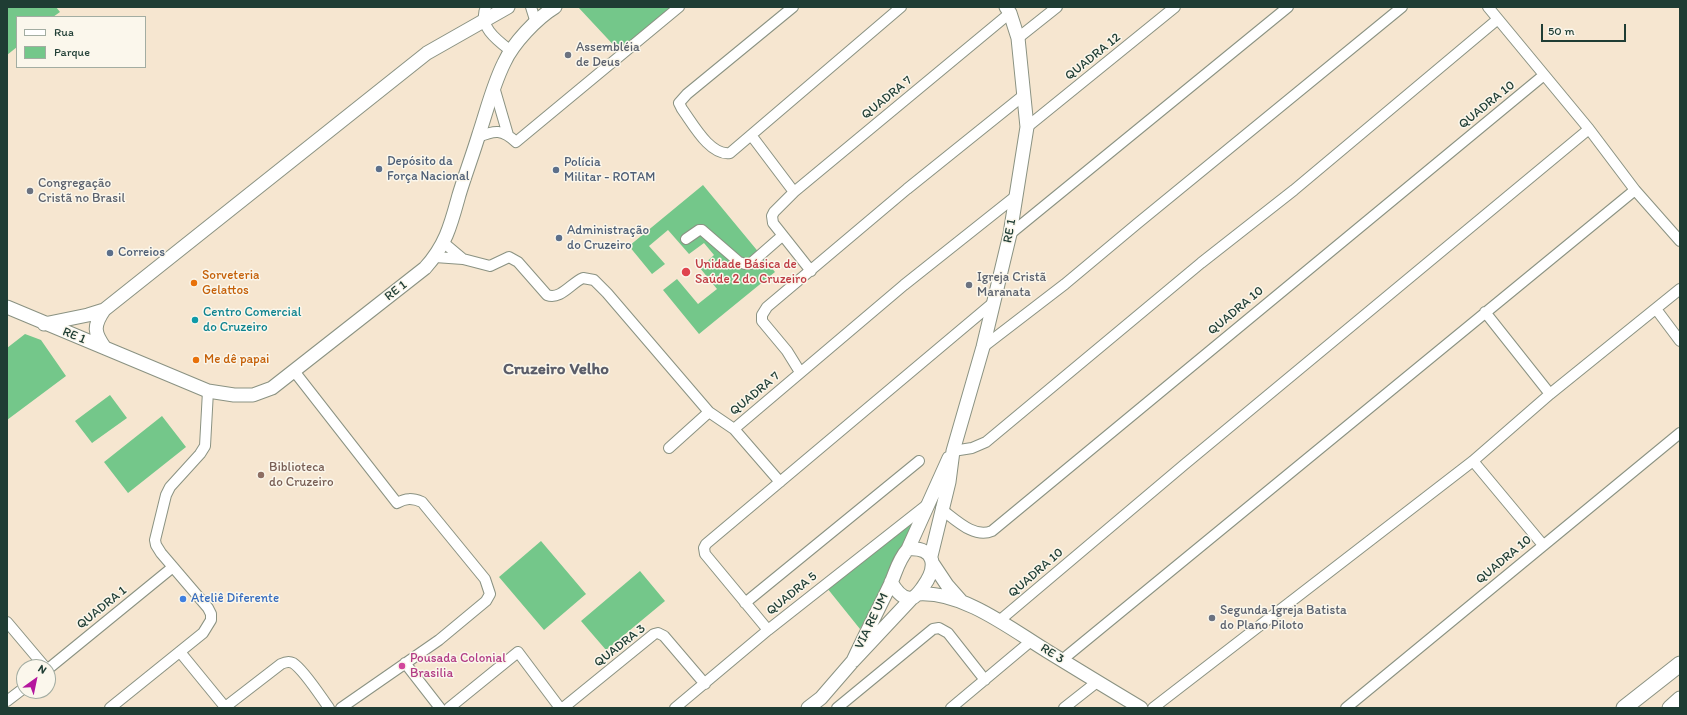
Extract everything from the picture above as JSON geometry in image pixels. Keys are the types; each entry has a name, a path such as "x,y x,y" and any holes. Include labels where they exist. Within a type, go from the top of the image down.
{"main road":[{"path":"1624,708 1680,664"},
{"path":"1670,708 1680,699"}],"street":[{"name":"RE 1","path":"105,348 99,340 96,328 97,320 104,310 427,53 485,13 508,7"},
{"path":"531,7 536,23"},
{"name":"RE 1","path":"7,307 44,324 208,391 234,395 253,395 272,388 425,268 435,258 444,243 494,87 504,61 519,41 536,23 555,7"},
{"path":"478,137 489,132 497,132 508,135 516,142 679,7"},
{"path":"793,7 680,100 679,105 714,150 724,154 730,153 901,7"},
{"path":"1018,38 1057,7"},
{"name":"QUADRA 12","path":"1027,127 1175,7"},
{"path":"1010,234 1288,7"},
{"path":"983,347 1065,284 1402,7"},
{"path":"1488,7 1589,129 1635,190 1680,241"},
{"name":"RE 1","path":"932,560 941,509 949,482 953,451 983,347 1010,234 1027,127 1018,38 1008,10"},
{"name":"QUADRA 7","path":"782,236 773,223 772,216 794,192 1008,10"},
{"path":"485,13 494,37 511,51"},
{"path":"953,451 972,448 986,442 1201,263 1294,190 1498,19"},
{"name":"QUADRA 10","path":"941,509 971,530 980,533 992,531 1544,76"},
{"path":"494,87 508,135"},
{"path":"800,372 787,351 762,321 762,314 767,307 907,189 1024,95"},
{"name":"QUADRA 10","path":"999,621 1185,464 1589,129"},
{"path":"751,136 794,192"},
{"path":"1062,660 1635,190"},
{"name":"QUADRA 7","path":"435,258 463,259 490,266 504,258 509,257 514,259 547,295 551,296 559,294 583,278 594,280 607,293 709,412 734,429 904,285 1016,196"},
{"path":"686,239 699,230 702,230 739,262 750,264 782,236 811,271"},
{"name":"QUADRA 7","path":"444,243 463,259"},
{"path":"1153,708 1473,461 1550,394 1680,289"},
{"path":"768,630 745,603 734,586 705,554 704,548 709,541 994,302"},
{"path":"1656,308 1680,341"},
{"name":"RE 1","path":"44,324 88,315 104,310"},
{"path":"1485,312 1550,394"},
{"path":"294,370 397,503 407,499 414,499 422,502 485,579 490,588 490,594 486,600 440,640 341,708"},
{"path":"110,708 203,633 210,625 211,614 208,608 173,567 156,545 155,540 166,495 170,486 206,446 208,391"},
{"path":"668,448 709,412"},
{"path":"734,429 780,482"},
{"name":"QUADRA 10","path":"1346,708 1680,433"},
{"name":"RE 1","path":"908,549 953,451"},
{"path":"745,603 919,461"},
{"path":"1473,461 1543,545"},
{"name":"QUADRA 5","path":"675,708 768,630 928,504"},
{"path":"908,549 922,549 932,560 932,574 915,596 907,598 901,595 891,582 896,565 908,549"},
{"name":"RE 3","path":"932,560 947,585 962,602"},
{"name":"QUADRA 1","path":"56,662 173,567"},
{"name":"VIA RE UM","path":"853,661 891,582"},
{"name":"RE 3","path":"915,596 938,594 962,602 999,621 1141,708"},
{"name":"VIA RE UM","path":"808,708 821,698 853,661 915,596"},
{"path":"7,622 38,659"},
{"path":"837,708 933,629 939,628 948,633 986,680"},
{"name":"QUADRA 3","path":"563,708 654,634 658,633 664,636 705,684"},
{"path":"952,708 1032,641"},
{"path":"180,652 225,708 281,664 287,662 292,662 300,669 329,708"},
{"path":"449,708 518,652 560,708"},
{"path":"405,663 440,708"},
{"path":"1064,708 1097,682"},
{"path":"7,701 16,694"}],"green space":[{"path":"7,7 56,7 60,12 54,16 16,16 16,48 7,55"},
{"path":"578,7 673,7 620,52"},
{"path":"703,185 775,272 699,334 663,290 677,279 698,304 717,289 700,268 714,255 704,243 689,254 668,230 649,246 665,264 652,274 629,246"},
{"path":"25,334 41,340 66,376 7,420 7,348"},
{"path":"110,395 127,418 92,443 75,421"},
{"path":"162,416 186,447 128,493 104,462"},
{"path":"916,516 886,582 860,629 827,588"},
{"path":"541,541 586,594 544,630 499,577"},
{"path":"640,571 665,601 606,650 581,621"}],"place":[{"name":"Assembléia de Deus","path":"568,55"},
{"name":"Depósito da Força Nacional","path":"379,169"},
{"name":"Polícia Militar - ROTAM","path":"556,170"},
{"name":"Congregação Cristã no Brasil","path":"30,191"},
{"name":"Administração do Cruzeiro","path":"559,238"},
{"name":"Correios","path":"110,253"},
{"name":"Unidade Básica de Saúde 2 do Cruzeiro","path":"686,272"},
{"name":"Sorveteria Gelattos","path":"194,283"},
{"name":"Igreja Cristã Maranata","path":"969,285"},
{"name":"Centro Comercial do Cruzeiro","path":"195,320"},
{"name":"Me dê papai","path":"196,360"},
{"name":"Biblioteca do Cruzeiro","path":"261,475"},
{"name":"Ateliê Diferente","path":"183,599"},
{"name":"Segunda Igreja Batista do Plano Piloto","path":"1212,618"},
{"name":"Pousada Colonial Brasilia","path":"402,666"}],"district":[{"name":"Cruzeiro Velho","path":"556,370"}]}
